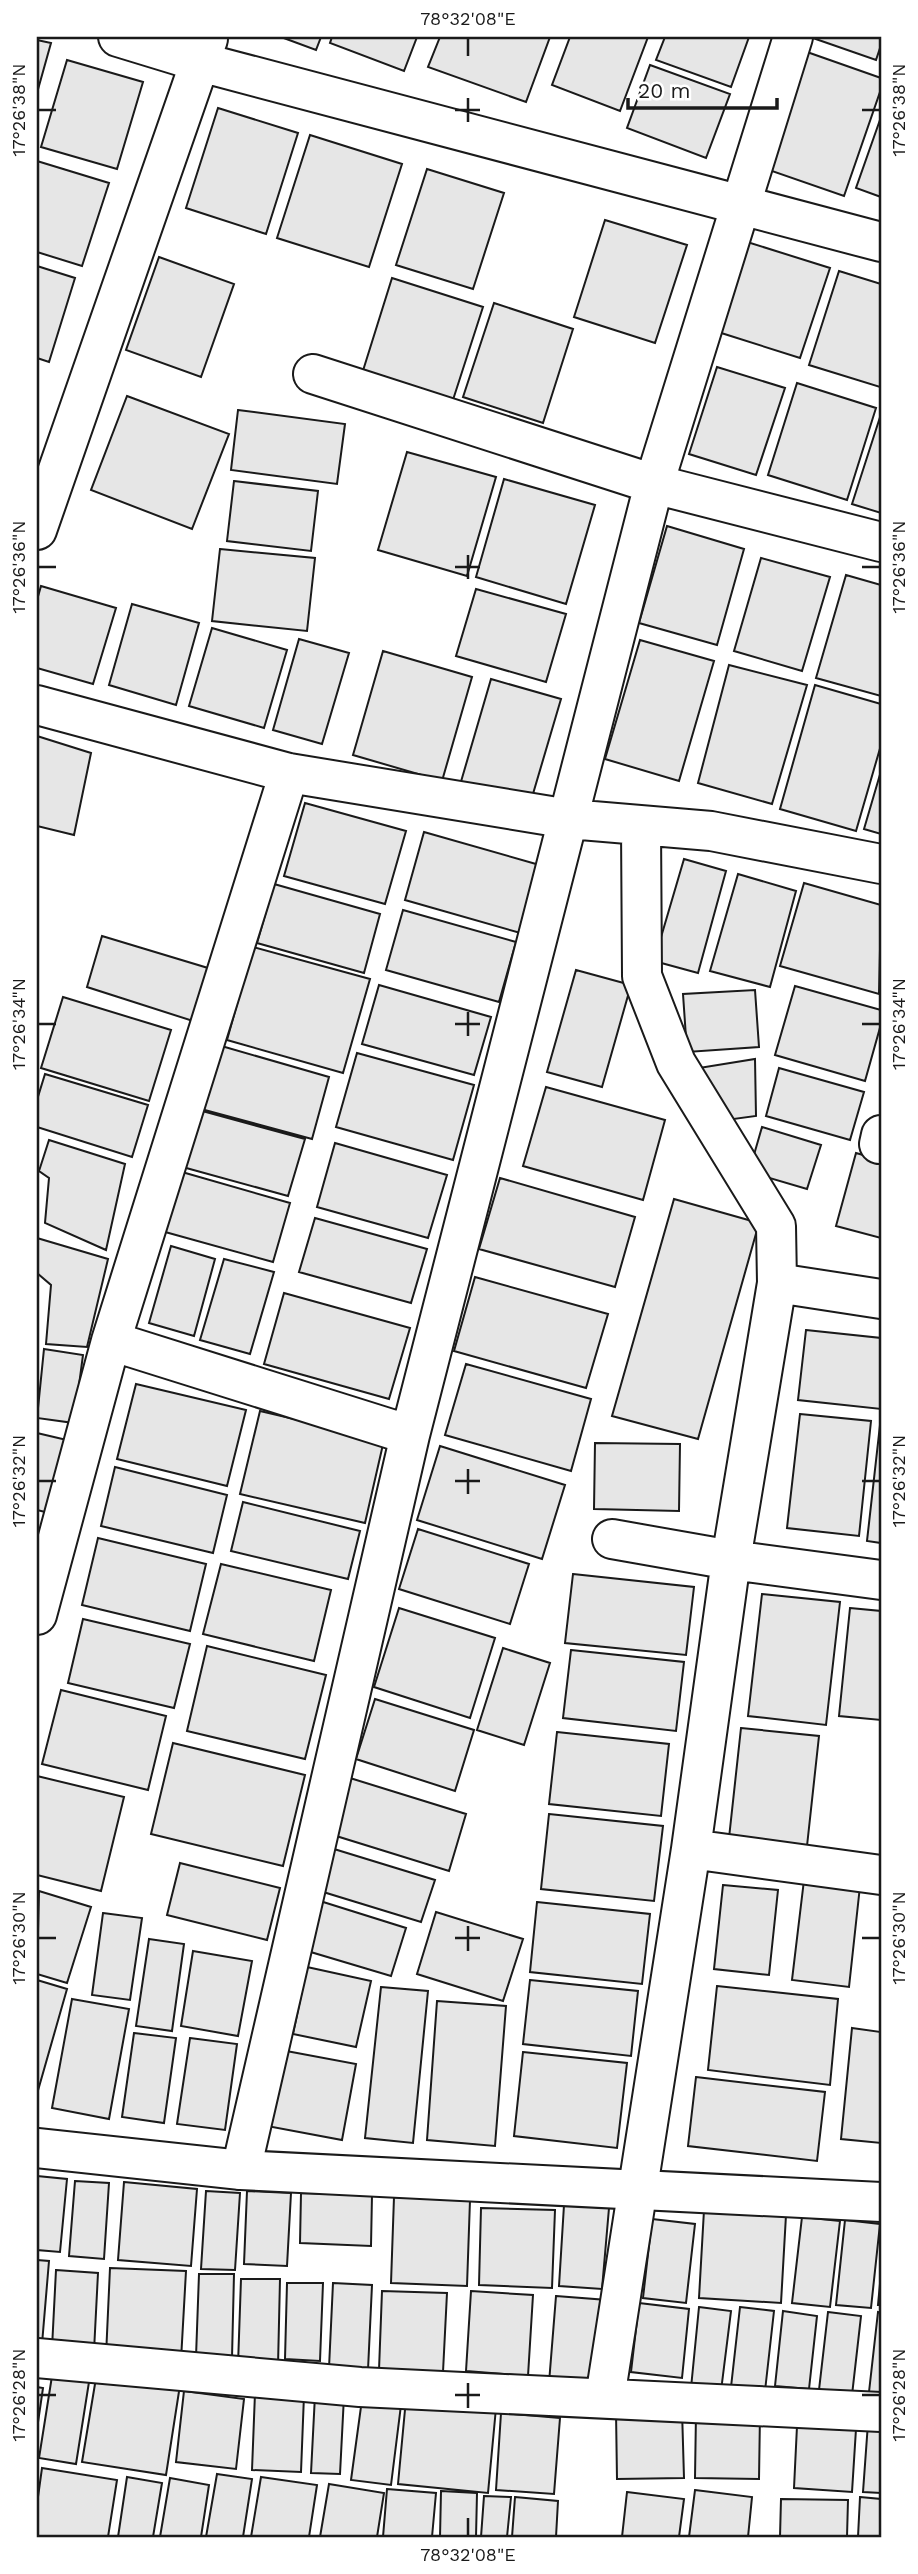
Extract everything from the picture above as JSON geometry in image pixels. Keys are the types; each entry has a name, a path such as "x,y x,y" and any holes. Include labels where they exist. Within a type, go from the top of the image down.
{"street":[{"path":"118,37 205,49 741,205 881,242"},
{"path":"241,2170 410,1435 654,484 793,37"},
{"path":"37,530 205,49"},
{"path":"313,374 654,484 881,542"},
{"path":"37,705 289,773 569,819 711,831 881,864"},
{"path":"37,1615 111,1341 289,773"},
{"path":"605,2398 691,1849 731,1560 777,1283 776,1226 676,1063 642,976 641,827"},
{"path":"777,1283 881,1299"},
{"path":"111,1341 410,1435"},
{"path":"612,1539 731,1560 881,1580"},
{"path":"691,1849 881,1875"},
{"path":"37,2148 241,2170 881,2202"},
{"path":"37,2358 360,2387 881,2412"}],"building":[{"path":"281,37 321,37 316,50"},
{"path":"332,37 417,37 404,71 330,43"},
{"path":"440,37 550,37 526,102 428,67"},
{"path":"570,37 648,37 620,111 552,85"},
{"path":"665,37 749,37 731,87 656,60"},
{"path":"810,37 881,37 881,45 876,60"},
{"path":"37,40 51,43 37,93"},
{"path":"807,52 881,78 881,89 844,196 766,169"},
{"path":"67,60 143,82 117,169 41,147"},
{"path":"650,65 730,94 706,158 627,128"},
{"path":"218,108 298,133 266,234 186,208"},
{"path":"881,117 881,197 856,188"},
{"path":"310,135 402,164 369,267 277,238"},
{"path":"37,161 109,183 82,266 37,252"},
{"path":"427,169 504,193 473,289 396,265"},
{"path":"605,220 687,245 655,343 574,317"},
{"path":"744,241 830,268 800,358 715,331"},
{"path":"159,257 234,284 201,377 126,350"},
{"path":"37,266 75,278 49,362 37,358"},
{"path":"839,271 881,284 880,387 809,365"},
{"path":"392,278 483,307 451,406 361,377"},
{"path":"494,303 573,329 543,423 463,397"},
{"path":"717,367 785,388 756,475 689,454"},
{"path":"797,383 876,408 847,500 768,475"},
{"path":"127,396 229,434 192,529 91,490"},
{"path":"238,410 345,424 337,484 231,470"},
{"path":"881,414 881,513 852,504"},
{"path":"407,452 496,477 467,576 378,550"},
{"path":"504,479 595,505 566,604 476,577"},
{"path":"234,481 318,491 311,551 227,541"},
{"path":"667,526 744,549 717,645 639,623"},
{"path":"220,549 315,558 307,631 212,621"},
{"path":"761,558 830,577 802,671 734,651"},
{"path":"846,575 881,585 881,696 816,678"},
{"path":"41,586 116,608 93,684 37,668 37,600"},
{"path":"476,589 566,614 546,682 456,656"},
{"path":"132,604 199,623 176,705 109,685"},
{"path":"212,628 287,650 264,728 189,706"},
{"path":"299,639 349,653 322,744 273,730"},
{"path":"640,640 714,661 679,781 605,759"},
{"path":"383,651 472,677 442,781 353,755"},
{"path":"729,665 807,685 772,804 698,783"},
{"path":"491,679 561,699 530,804 460,785"},
{"path":"815,685 881,704 881,745 856,831 780,809"},
{"path":"37,736 91,753 74,835 37,826"},
{"path":"881,771 881,834 864,829"},
{"path":"305,803 406,831 385,904 284,876"},
{"path":"424,832 543,866 524,934 405,900"},
{"path":"684,859 726,871 698,973 654,961"},
{"path":"738,874 796,891 770,987 710,971"},
{"path":"804,883 881,905 879,994 780,966"},
{"path":"274,884 380,914 364,973 257,943"},
{"path":"403,910 516,942 499,1002 386,970"},
{"path":"102,936 208,968 193,1021 87,987"},
{"path":"253,947 370,979 343,1073 227,1040"},
{"path":"576,970 631,985 602,1087 547,1072"},
{"path":"379,985 491,1017 474,1075 362,1044"},
{"path":"795,986 881,1010 881,1024 865,1081 775,1055"},
{"path":"755,990 759,1047 687,1052 683,994"},
{"path":"63,997 171,1030 149,1101 41,1068"},
{"path":"218,1045 329,1077 312,1139 201,1109"},
{"path":"357,1053 474,1085 453,1160 336,1127"},
{"path":"755,1059 756,1116 719,1121 699,1068"},
{"path":"779,1068 864,1092 850,1140 766,1116"},
{"path":"45,1074 148,1105 132,1157 37,1127 37,1100"},
{"path":"546,1087 665,1120 643,1200 523,1166"},
{"path":"195,1109 305,1139 288,1196 179,1166"},
{"path":"762,1127 821,1145 807,1189 749,1172"},
{"path":"49,1140 125,1164 106,1250 45,1223 49,1178 39,1171"},
{"path":"335,1143 447,1175 428,1238 317,1207"},
{"path":"856,1153 881,1160 881,1238 836,1226"},
{"path":"175,1170 290,1203 273,1262 158,1230"},
{"path":"500,1178 635,1217 615,1287 479,1249"},
{"path":"674,1199 759,1223 698,1439 612,1416"},
{"path":"315,1218 427,1249 411,1303 299,1272"},
{"path":"37,1238 108,1259 87,1347 46,1344 51,1285 37,1273"},
{"path":"171,1246 215,1259 194,1336 149,1323"},
{"path":"224,1259 274,1272 250,1354 200,1340"},
{"path":"475,1277 608,1314 586,1388 454,1351"},
{"path":"284,1293 410,1328 389,1399 264,1364"},
{"path":"806,1330 881,1338 881,1409 798,1400"},
{"path":"44,1349 83,1355 74,1423 37,1418"},
{"path":"466,1364 591,1399 571,1471 445,1435"},
{"path":"136,1384 246,1410 227,1486 117,1459"},
{"path":"260,1411 384,1440 365,1523 240,1494"},
{"path":"800,1414 871,1421 859,1536 787,1528"},
{"path":"881,1425 881,1543 867,1541"},
{"path":"37,1433 71,1441 53,1514 37,1510"},
{"path":"595,1443 680,1444 679,1511 594,1509"},
{"path":"440,1446 565,1485 542,1559 417,1520"},
{"path":"115,1467 227,1495 213,1553 101,1526"},
{"path":"243,1502 360,1531 348,1579 231,1551"},
{"path":"418,1529 529,1564 510,1624 399,1589"},
{"path":"98,1538 206,1564 190,1631 82,1605"},
{"path":"221,1564 331,1590 314,1661 203,1634"},
{"path":"573,1574 694,1587 686,1655 565,1643"},
{"path":"762,1594 840,1602 826,1725 748,1716"},
{"path":"399,1608 495,1638 470,1718 374,1687"},
{"path":"850,1608 881,1611 881,1720 839,1716"},
{"path":"83,1619 190,1644 174,1708 68,1683"},
{"path":"207,1646 326,1675 305,1759 187,1731"},
{"path":"503,1648 550,1663 524,1745 477,1730"},
{"path":"571,1650 684,1662 676,1731 563,1718"},
{"path":"61,1690 166,1716 148,1790 42,1764"},
{"path":"375,1699 474,1730 455,1791 356,1759"},
{"path":"741,1728 819,1736 807,1846 729,1838"},
{"path":"557,1732 669,1744 661,1816 549,1804"},
{"path":"173,1743 305,1775 283,1866 151,1834"},
{"path":"37,1776 124,1797 101,1891 37,1875"},
{"path":"350,1778 466,1814 449,1871 333,1835"},
{"path":"549,1814 663,1826 654,1901 541,1889"},
{"path":"334,1849 435,1880 421,1922 320,1891"},
{"path":"180,1863 280,1888 267,1940 167,1915"},
{"path":"804,1880 860,1886 849,1987 792,1980"},
{"path":"723,1885 778,1890 769,1975 714,1969"},
{"path":"39,1891 91,1907 67,1983 37,1974"},
{"path":"320,1901 406,1928 391,1976 304,1950"},
{"path":"537,1902 650,1914 642,1984 530,1972"},
{"path":"436,1912 523,1939 503,2001 417,1974"},
{"path":"103,1913 142,1918 130,2000 92,1995"},
{"path":"149,1939 184,1944 172,2031 136,2026"},
{"path":"193,1951 252,1961 238,2036 181,2026"},
{"path":"307,1967 371,1981 356,2047 293,2034"},
{"path":"37,1980 67,1989 37,2094"},
{"path":"530,1980 638,1991 631,2056 523,2044"},
{"path":"717,1986 838,1999 830,2085 708,2070"},
{"path":"381,1987 428,1991 413,2143 365,2138"},
{"path":"72,1999 129,2009 109,2119 52,2108"},
{"path":"437,2001 506,2006 495,2146 427,2140"},
{"path":"852,2028 881,2032 881,2143 841,2139"},
{"path":"134,2033 176,2038 164,2123 122,2117"},
{"path":"190,2038 237,2044 225,2130 177,2124"},
{"path":"281,2050 356,2064 342,2140 267,2126"},
{"path":"523,2052 627,2063 617,2148 514,2136"},
{"path":"696,2077 825,2092 817,2161 688,2146"},
{"path":"37,2176 67,2179 60,2252 37,2250"},
{"path":"75,2181 109,2183 104,2259 69,2256"},
{"path":"124,2182 197,2189 191,2266 118,2260"},
{"path":"206,2191 240,2193 235,2270 201,2269"},
{"path":"247,2191 291,2193 287,2266 244,2264"},
{"path":"301,2193 372,2195 371,2246 300,2243"},
{"path":"394,2197 470,2200 467,2286 391,2283"},
{"path":"564,2205 609,2208 602,2289 559,2286"},
{"path":"481,2208 555,2210 552,2288 479,2285"},
{"path":"704,2210 786,2215 781,2303 699,2298"},
{"path":"802,2217 840,2221 830,2307 792,2303"},
{"path":"652,2219 695,2224 686,2303 643,2298"},
{"path":"845,2220 880,2224 871,2308 836,2305"},
{"path":"37,2260 49,2261 42,2344 37,2344"},
{"path":"110,2268 186,2271 181,2360 106,2356"},
{"path":"56,2270 98,2273 94,2351 52,2348"},
{"path":"881,2273 881,2305 878,2305"},
{"path":"199,2274 234,2274 232,2358 196,2357"},
{"path":"241,2279 280,2279 278,2366 238,2365"},
{"path":"287,2283 323,2283 320,2361 285,2359"},
{"path":"333,2283 372,2285 368,2370 329,2368"},
{"path":"382,2291 447,2293 443,2372 379,2370"},
{"path":"471,2291 533,2295 528,2376 466,2371"},
{"path":"556,2296 607,2300 599,2387 549,2383"},
{"path":"639,2303 689,2309 682,2378 631,2372"},
{"path":"699,2307 731,2311 721,2391 691,2388"},
{"path":"740,2307 774,2311 765,2391 731,2387"},
{"path":"783,2311 817,2316 809,2389 775,2386"},
{"path":"828,2312 861,2316 852,2395 819,2390"},
{"path":"878,2312 881,2313 881,2393 869,2392"},
{"path":"97,2372 180,2385 166,2475 82,2462"},
{"path":"52,2376 89,2382 76,2464 39,2458"},
{"path":"37,2387 43,2388 37,2429"},
{"path":"184,2391 244,2399 236,2469 176,2462"},
{"path":"363,2392 402,2397 391,2485 351,2480"},
{"path":"255,2393 304,2395 301,2472 252,2470"},
{"path":"315,2395 344,2396 340,2474 311,2473"},
{"path":"406,2399 496,2408 488,2493 398,2484"},
{"path":"682,2410 684,2478 617,2479 616,2412"},
{"path":"501,2413 560,2418 554,2494 496,2490"},
{"path":"696,2413 760,2414 759,2479 695,2478"},
{"path":"868,2423 881,2423 881,2493 863,2492"},
{"path":"797,2426 856,2429 852,2492 794,2488"},
{"path":"42,2468 117,2480 108,2537 37,2537 37,2504"},
{"path":"217,2474 252,2479 243,2537 206,2537"},
{"path":"127,2477 162,2483 153,2537 118,2537"},
{"path":"261,2477 317,2485 309,2537 251,2537"},
{"path":"170,2478 209,2485 201,2537 160,2537"},
{"path":"329,2484 384,2493 377,2537 320,2537"},
{"path":"387,2489 436,2493 432,2537 383,2537"},
{"path":"695,2490 752,2497 748,2537 689,2537"},
{"path":"441,2491 477,2493 476,2537 440,2537"},
{"path":"627,2492 684,2499 679,2537 622,2537"},
{"path":"484,2496 511,2497 507,2537 481,2537"},
{"path":"515,2497 558,2501 556,2537 512,2537"},
{"path":"860,2497 881,2499 881,2537 858,2537"},
{"path":"781,2499 848,2500 847,2537 780,2537"}]}
